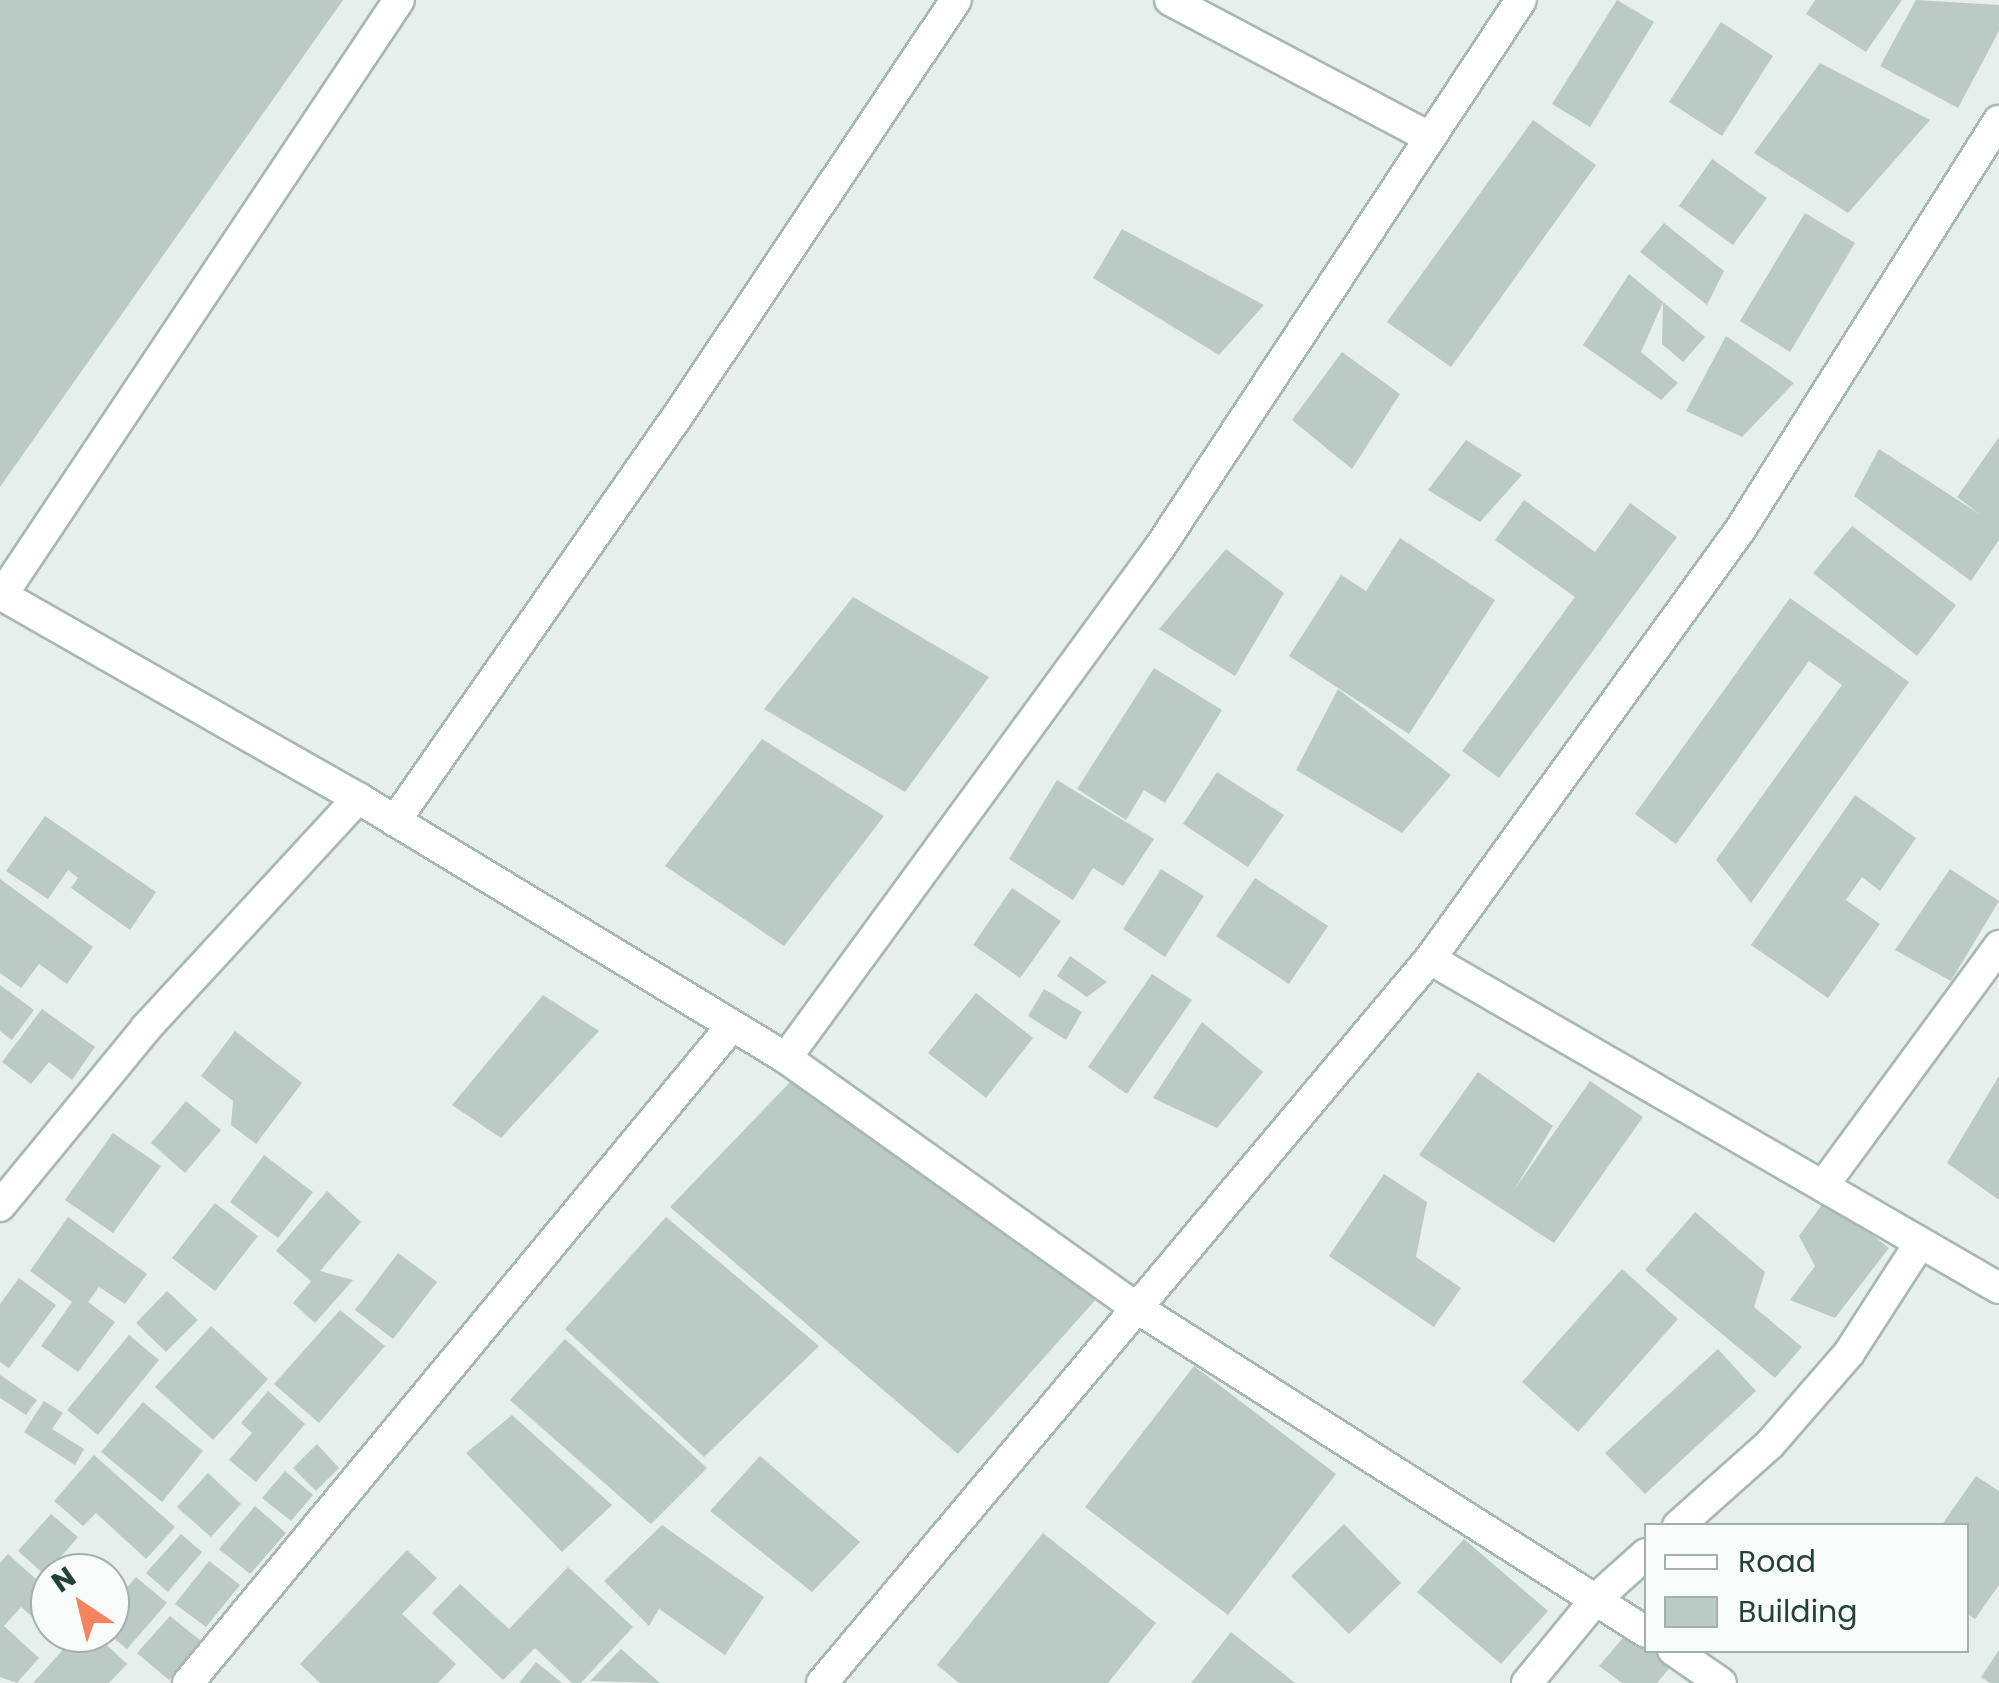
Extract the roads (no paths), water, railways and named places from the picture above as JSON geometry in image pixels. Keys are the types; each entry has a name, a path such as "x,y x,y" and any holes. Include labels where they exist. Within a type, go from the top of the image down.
{"street":[{"path":"399,0 1,595 358,798 730,1028 786,1058 1137,1308 1644,1631"},
{"path":"395,821 675,420 956,0"},
{"path":"1170,0 1428,137"},
{"path":"786,1058 1160,548 1521,0"},
{"path":"822,1683 1430,958 1740,530 1999,121"},
{"path":"0,1206 146,1028 358,798"},
{"path":"1822,1186 1999,946"},
{"path":"1430,958 1999,1288"},
{"path":"188,1683 730,1028"},
{"path":"1681,1523 1770,1444 1850,1352 1920,1242"},
{"path":"1527,1683 1597,1598 1644,1556"},
{"path":"1677,1653 1721,1683"}]}
